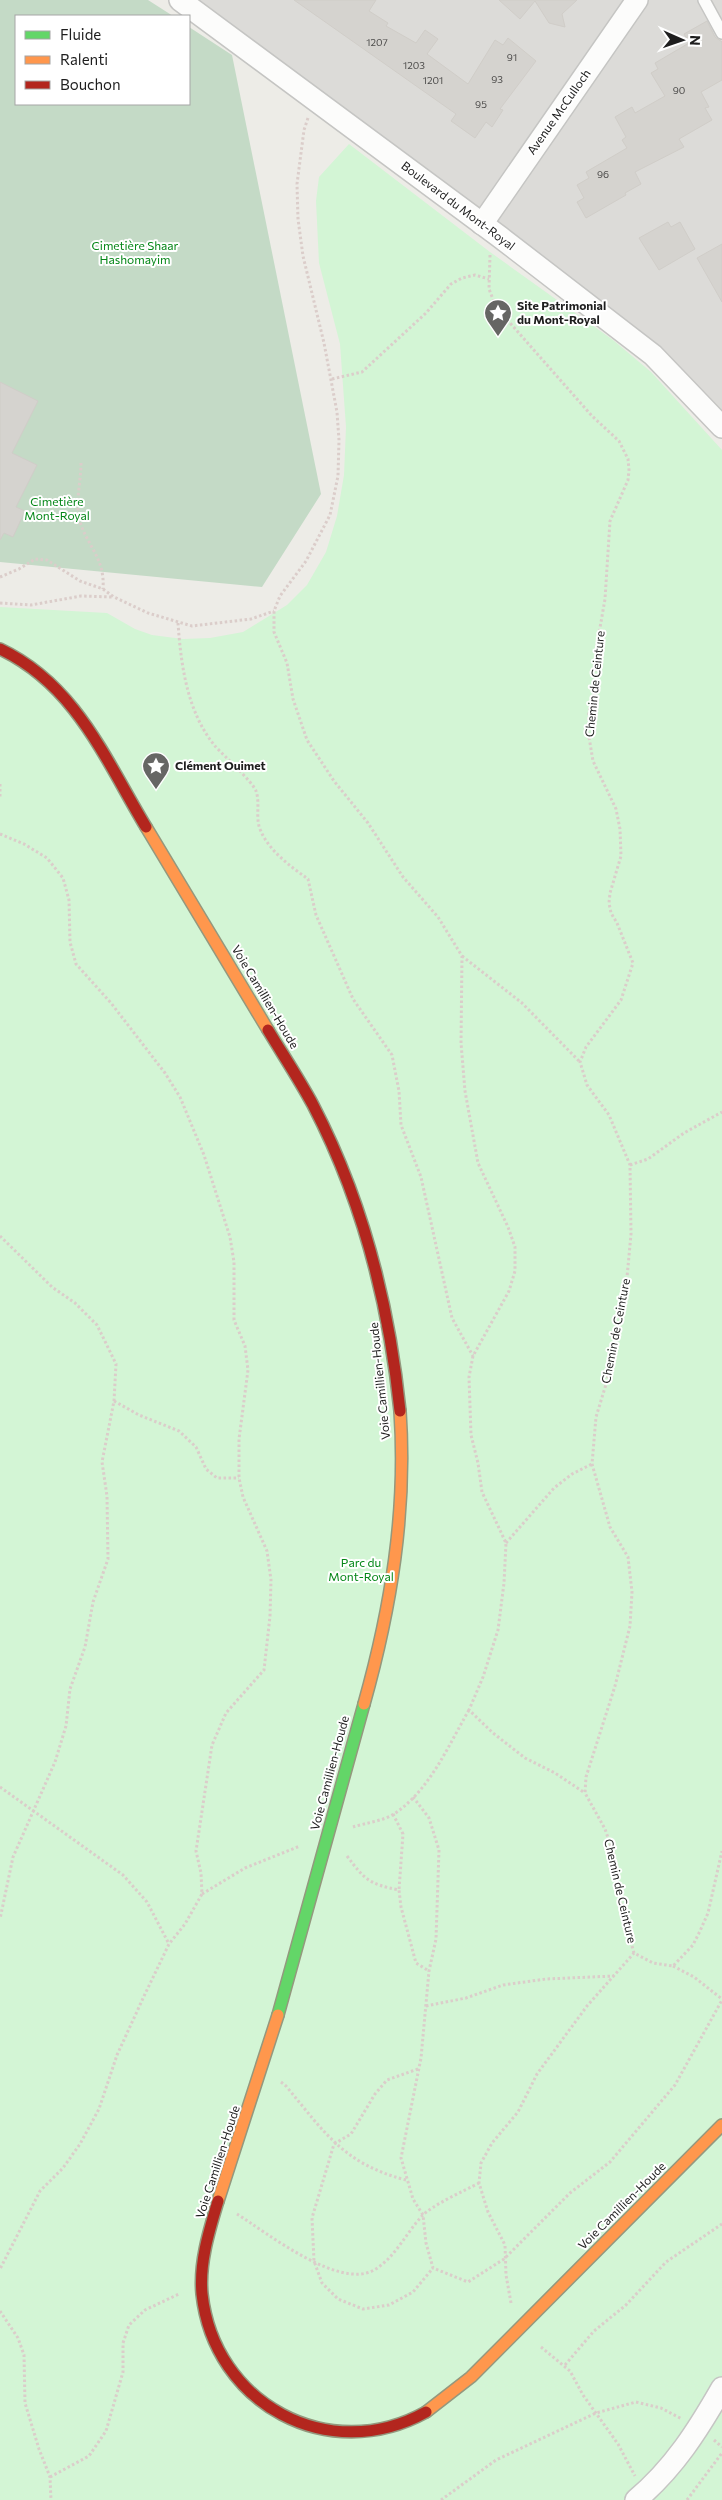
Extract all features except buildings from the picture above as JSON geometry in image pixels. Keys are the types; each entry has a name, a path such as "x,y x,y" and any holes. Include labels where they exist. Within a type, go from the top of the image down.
{"street":[{"name":"Boulevard du Mont-Royal","path":"180,0 482,224 653,354 722,427"},
{"name":"Avenue McCulloch","path":"482,224 637,0"},
{"name":"Voie Camillien-Houde","path":"0,649 23,659 40,670 64,694 84,722 312,1104 346,1177 372,1252 388,1328 400,1416 401,1484 399,1525 388,1609 261,2070 218,2206 203,2261 202,2293 213,2341 229,2369 253,2397 284,2416 301,2423 332,2431 374,2431 411,2420 454,2393 722,2125"},
{"name":"Voie Camillien-Houde","path":"144,848 268,1048 314,1130 337,1181 357,1238 374,1301 384,1359 391,1435 387,1552 376,1618 262,2032 196,2239 190,2271 189,2291"},
{"name":"Voie Camillien-Houde","path":"472,2392 604,2260"},
{"path":"640,2497 675,2462 699,2428 722,2388"}],"lane":[{"path":"704,0 722,33"}],"path":[{"path":"309,115 304,130 297,184 298,220 303,256 332,379 339,440 338,476 330,515 306,560 280,596 274,611 274,632 287,663 293,699 307,740 334,781 368,823 403,877 438,917 462,956 522,1003 580,1062"},
{"name":"Chemin de Ceinture","path":"490,252 489,289 496,308 592,416 619,441 628,459 628,480 613,512 608,533 605,599 597,645 594,699 589,711 588,731 593,761 616,809 620,829 621,856 610,893 610,913 617,923 633,963 621,1000 586,1047 580,1062 587,1085 609,1114 630,1165 631,1234 625,1299 607,1381 596,1417 592,1464 610,1527 628,1557 632,1592 630,1626 615,1686 586,1777 585,1793 605,1829 614,1855 619,1877 622,1911 634,1952 652,1963 673,1966 694,1977 722,1999"},
{"path":"332,379 351,376 369,367 426,313 451,284 475,275 489,279"},
{"path":"81,463 78,506 81,524 100,561 104,578 103,589"},
{"path":"0,577 20,569 35,559 47,560 80,580 103,589 114,597 148,613 192,626 251,619 274,611"},
{"path":"0,603 31,605 81,596 114,597"},
{"path":"178,623 181,664 203,728 215,745 256,790 259,826 270,846 289,865 308,879 316,914 353,999 392,1055 399,1091 401,1125 421,1177 452,1318 474,1356"},
{"path":"0,784 0,797"},
{"path":"0,834 24,844 47,858 63,878 69,900 70,942 76,964 111,1003 166,1073 180,1097 204,1155 230,1237 234,1262 234,1320 244,1346 248,1370 239,1438 239,1478 243,1497 267,1551 271,1580 267,1654 264,1670 226,1713 212,1745 196,1851 201,1873 202,1894 185,1924 169,1944 117,2055 98,2109 80,2144 64,2168 40,2190 0,2270"},
{"path":"462,956 461,1043 464,1091 478,1163 508,1226 515,1247 515,1271 509,1291 474,1356 470,1377 471,1436 478,1463 482,1492 506,1543 504,1584 498,1630 483,1678 469,1710 493,1733 525,1758 555,1773 585,1793"},
{"path":"630,1165 648,1159 684,1133 722,1112"},
{"path":"0,1236 52,1287 76,1303 96,1325 116,1364 114,1401 102,1462 107,1496 108,1559 93,1602 85,1647 70,1689 66,1726 56,1762 35,1811 12,1857 0,1919"},
{"path":"114,1401 139,1415 179,1431 196,1448 206,1469 217,1478 239,1478"},
{"path":"506,1543 554,1488 572,1474 592,1464"},
{"path":"0,1787 123,1875 147,1902 169,1944"},
{"path":"414,1797 429,1818 439,1850 436,1939 429,1971 418,2069 400,2158 413,2199 423,2215 426,2243 433,2268"},
{"path":"393,1814 403,1834 399,1890 401,1907 416,1963 429,1971"},
{"path":"327,1835 348,1857 357,1871 375,1885 399,1890"},
{"path":"673,1966 694,1945 708,1913 722,1851"},
{"path":"513,2307 504,2259 504,2245 488,2212 479,2183 481,2163 492,2143 518,2112 537,2074 587,2006 634,1952"},
{"path":"426,2006 466,1998 503,1985 546,1979 614,1976"},
{"path":"433,2268 468,2282 504,2259 570,2193 610,2162 675,2084 722,1999"},
{"path":"418,2069 387,2080 375,2094 352,2134 334,2144 312,2218 314,2262 322,2283 338,2299 363,2309 390,2305 413,2292 433,2268"},
{"path":"261,2070 286,2086 334,2144 382,2174 406,2180"},
{"path":"218,2206 233,2212 291,2250 314,2262 348,2275 374,2271 401,2245 423,2215 479,2183"},
{"path":"565,2365 594,2330 626,2305 666,2262 722,2224"},
{"path":"50,2477 89,2456 106,2430 123,2372 123,2343 129,2325 145,2310 159,2302 189,2291"},
{"path":"0,2311 18,2338 24,2355 25,2403 50,2477 51,2500"},
{"path":"541,2347 565,2365 596,2414 618,2444 640,2497"},
{"path":"441,2500 496,2460 596,2414 636,2402 661,2408 699,2428 722,2447"},
{"path":"687,2500 722,2454"}],"shaded area":[{"path":"168,0 722,0 722,427 653,355"}],"green space":[{"name":"Cimetière Shaar Hashomayim","path":"0,0 148,0 171,15 15,15 15,105 190,105 190,28 232,55 321,494 262,587 0,562"},
{"name":"Parc du Mont-Royal","path":"349,144 490,252 613,340 651,372 722,450 722,2500 0,2500 0,607 107,613 135,629 152,635 183,639 210,638 243,632 287,605 307,585 326,552 337,516 344,475 346,427 340,344 319,263 316,201 319,177"}],"traffic: fast":[{"path":"278,2015 364,1704"}],"traffic: slow":[{"path":"146,827 268,1030"},
{"path":"364,1704 382,1632 395,1559 401,1485 400,1411"},
{"path":"218,2201 278,2015"},
{"path":"426,2412 471,2377 722,2125"}],"traffic: jam":[{"path":"0,649 26,664 49,682 69,703 102,750 146,827"},
{"path":"268,1030 297,1076 331,1141 360,1216 381,1292 389,1331 400,1411"},
{"path":"218,2201 203,2259 202,2294 211,2333 228,2366 253,2394 282,2414 316,2427 352,2432 389,2427 426,2412"}],"place":[{"name":"Site Patrimonial du Mont-Royal","path":"498,337"},
{"name":"Clément Ouimet","path":"156,790"}],"park label":[{"name":"Cimetière Mont-Royal","path":"57,509"}]}
